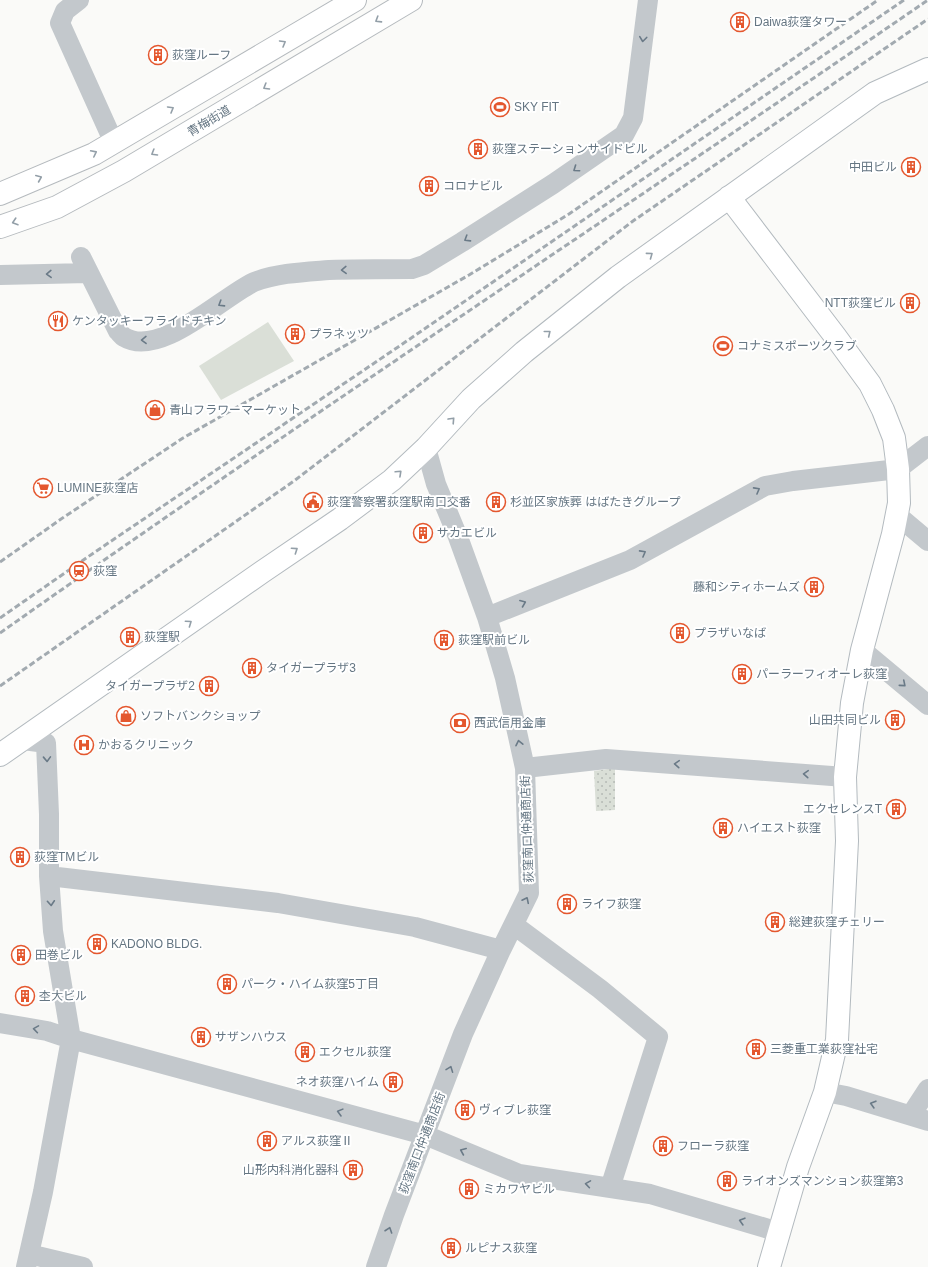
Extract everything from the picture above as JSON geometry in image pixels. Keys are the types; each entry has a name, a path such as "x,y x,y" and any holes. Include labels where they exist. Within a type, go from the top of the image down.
{"street":[{"path":"79,0 65,11 60,23 114,143"},
{"path":"0,194 74,163 114,143 355,0"},
{"name":"青梅街道","path":"0,227 56,207 124,172 411,0"},
{"path":"0,275 84,265 118,331 124,337 147,341 157,339 180,329 254,283 277,275 319,271 412,269 424,265 553,184 624,135 633,118 648,0"},
{"path":"0,755 340,519 392,480 426,448 471,398 524,352 618,277 875,93 928,69"},
{"path":"729,197 836,336 870,384 883,410 894,438 898,469 899,503 897,515 862,650 852,703 845,777 847,841 837,1040 825,1092 798,1167 769,1267"},
{"path":"487,617 630,560 765,486 793,481 898,469 928,446"},
{"name":"荻窪南口仲通商店街","path":"376,1267 394,1215 463,1034 501,950 529,894 525,768 505,678 487,617 458,537 436,484 426,448"},
{"path":"897,515 928,541"},
{"path":"862,650 928,705"},
{"path":"23,740 46,743 49,814 49,876 53,931 71,1039 43,1192 28,1260 83,1267"},
{"path":"525,768 606,759 845,777"},
{"path":"49,876 278,903 415,927 501,950"},
{"path":"514,924 600,989 658,1037 610,1188"},
{"path":"0,1023 47,1031 71,1039 425,1135 519,1174 650,1194 779,1232"},
{"path":"825,1092 846,1096 919,1118 928,1088"}],"shaded area":[{"path":"268,322 294,361 221,400 199,366"},
{"path":"615,768 615,810 596,811 594,771"}],"railway":[{"path":"0,562 64,517 183,438 469,275 569,214 878,0"},
{"path":"0,618 904,0"},
{"path":"0,633 115,552 928,0"},
{"path":"0,686 294,481 633,221 928,19"}],"place":[{"name":"Daiwa荻窪タワー","path":"740,22"},
{"name":"荻窪ルーフ","path":"158,55"},
{"name":"SKY FIT","path":"500,107"},
{"name":"荻窪ステーションサイドビル","path":"478,149"},
{"name":"中田ビル","path":"911,167"},
{"name":"コロナビル","path":"429,186"},
{"name":"NTT荻窪ビル","path":"910,303"},
{"name":"ケンタッキーフライドチキン","path":"58,321"},
{"name":"プラネッツ","path":"295,334"},
{"name":"コナミスポーツクラブ","path":"723,346"},
{"name":"青山フラワーマーケット","path":"155,410"},
{"name":"LUMINE荻窪店","path":"43,488"},
{"name":"荻窪警察署荻窪駅南口交番","path":"313,502"},
{"name":"杉並区家族葬 はばたきグループ","path":"496,502"},
{"name":"サカエビル","path":"423,533"},
{"name":"荻窪","path":"79,571"},
{"name":"藤和シティホームズ","path":"814,587"},
{"name":"プラザいなば","path":"680,633"},
{"name":"荻窪駅","path":"130,637"},
{"name":"荻窪駅前ビル","path":"444,640"},
{"name":"タイガープラザ3","path":"252,668"},
{"name":"パーラーフィオーレ荻窪","path":"742,674"},
{"name":"タイガープラザ2","path":"209,686"},
{"name":"ソフトバンクショップ","path":"126,716"},
{"name":"山田共同ビル","path":"895,720"},
{"name":"西武信用金庫","path":"460,723"},
{"name":"かおるクリニック","path":"84,745"},
{"name":"エクセレンスT","path":"896,809"},
{"name":"ハイエスト荻窪","path":"723,828"},
{"name":"荻窪TMビル","path":"20,857"},
{"name":"ライフ荻窪","path":"567,904"},
{"name":"総建荻窪チェリー","path":"775,922"},
{"name":"KADONO BLDG.","path":"97,944"},
{"name":"田巻ビル","path":"21,955"},
{"name":"パーク・ハイム荻窪5丁目","path":"227,984"},
{"name":"杢大ビル","path":"25,996"},
{"name":"サザンハウス","path":"201,1037"},
{"name":"三菱重工業荻窪社宅","path":"756,1049"},
{"name":"エクセル荻窪","path":"305,1052"},
{"name":"ネオ荻窪ハイム","path":"393,1082"},
{"name":"ヴィブレ荻窪","path":"465,1110"},
{"name":"アルス荻窪Ⅱ","path":"267,1141"},
{"name":"フローラ荻窪","path":"663,1146"},
{"name":"山形内科消化器科","path":"353,1170"},
{"name":"ライオンズマンション荻窪第3","path":"727,1181"},
{"name":"ミカワヤビル","path":"469,1189"},
{"name":"ルピナス荻窪","path":"451,1248"}]}
